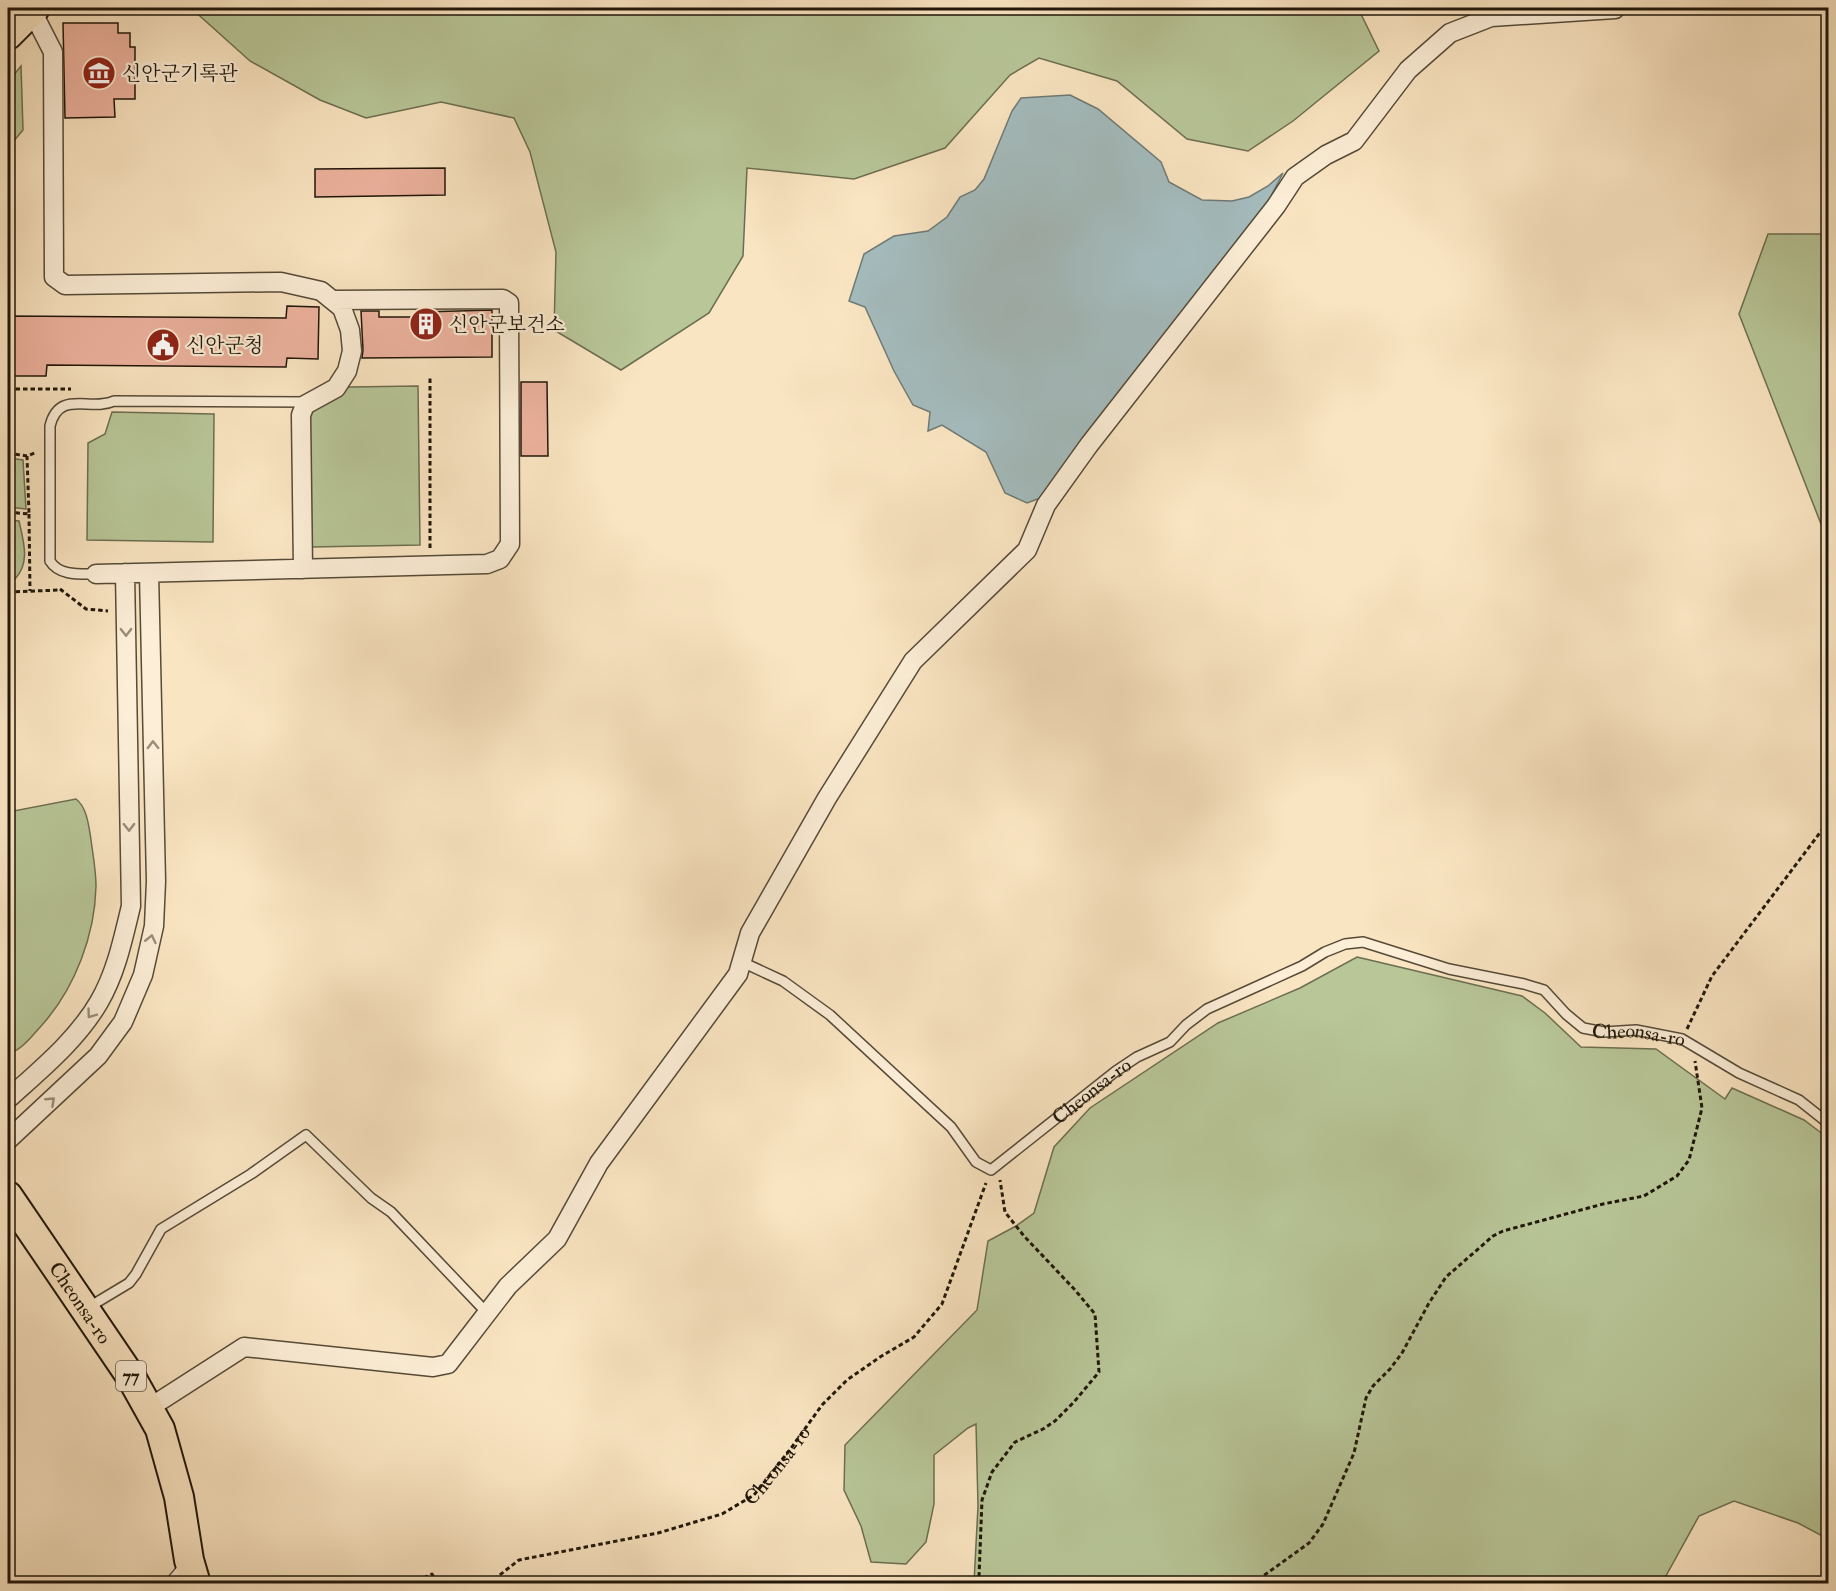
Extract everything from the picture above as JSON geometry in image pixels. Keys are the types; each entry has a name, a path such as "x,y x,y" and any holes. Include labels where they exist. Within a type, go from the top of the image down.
{"main road":[{"path":"8,35 34,9"},
{"name":"Cheonsa-ro","path":"8,1196 131,1377 160,1429 179,1497 192,1572"}],"street":[{"path":"34,9 53,52 54,277 65,285 281,282 321,291 342,308 350,330 352,351 347,372 336,388 305,405 301,415 303,569"},
{"path":"149,1408 244,1347 433,1367 448,1364 508,1286 558,1239 599,1163 738,974 750,933 827,798 914,661 1027,550 1046,505 1089,445 1276,206 1295,177 1326,155 1354,141 1408,70 1450,33 1491,16 1615,9"},
{"path":"96,574 487,564 500,559 510,544 509,303 503,299 332,300"},
{"path":"8,1099 75,1036 100,1002 119,955 131,906 124,573"},
{"path":"8,1140 98,1056 123,1022 143,975 154,926 156,881 149,573"}],"lane":[{"path":"96,574 73,574 53,567 50,561 50,443 52,418 56,411 73,404 108,404 114,401 309,402"},
{"name":"Cheonsa-ro","path":"994,1167 1116,1071 1137,1057 1170,1042 1186,1025 1207,1009 1302,966 1325,952 1345,944 1363,942 1449,969 1544,990 1566,1014 1583,1028 1604,1032 1636,1030 1682,1039 1739,1073 1799,1100 1828,1123"},
{"path":"742,962 783,981 830,1015 951,1127 976,1162 994,1167"},
{"path":"85,1310 129,1283 161,1229 250,1174 306,1135 371,1198 391,1212 488,1313"},
{"path":"169,1584 192,1572"}],"path":[{"path":"430,378 430,566"},
{"path":"8,453 27,456 36,453 50,443"},
{"path":"27,456 30,591"},
{"path":"8,512 29,514"},
{"path":"8,591 60,590 61,570"},
{"path":"1682,1039 1712,976 1828,822"},
{"path":"1252,1584 1309,1543 1323,1524 1354,1453 1366,1398 1372,1386 1390,1369 1402,1353 1446,1277 1493,1236 1503,1231 1593,1206 1644,1196 1677,1176 1689,1160 1702,1108 1693,1045"},
{"path":"980,1584 982,1500 992,1472 1015,1442 1043,1429 1054,1421 1074,1402 1099,1372 1095,1314 1005,1212 1002,1187 994,1167"},
{"name":"Cheonsa-ro","path":"488,1584 519,1560 658,1533 722,1514 754,1495 822,1405 847,1380 914,1337 942,1304 994,1167"},
{"path":"410,1584 432,1574 438,1584"}],"green space":[{"path":"191,8 1358,8 1379,51 1293,121 1248,151 1187,139 1117,81 1039,58 1010,75 945,148 854,179 747,168 743,256 709,313 621,370 554,330 556,252 530,152 514,118 441,102 366,118 320,100 250,61"},
{"path":"21,66 23,130 8,148 8,82"},
{"path":"1768,234 1828,234 1828,537 1739,314"},
{"path":"418,386 420,545 311,547 309,414 316,405 349,387"},
{"path":"112,412 214,414 213,542 87,540 88,443 105,434"},
{"path":"8,458 23,460 26,509 8,507"},
{"path":"8,520 19,521 24,543 23,565 15,579 8,563"},
{"path":"76,799 83,807 87,818 96,875 95,905 87,942 73,978 54,1010 26,1042 8,1054 8,812"},
{"path":"1357,957 1522,996 1545,1013 1581,1047 1656,1049 1725,1099 1732,1088 1804,1120 1828,1138 1828,1539 1798,1523 1734,1501 1699,1516 1662,1583 974,1583 978,1506 976,1424 934,1455 934,1504 926,1542 906,1564 871,1562 861,1526 844,1490 845,1445 977,1310 988,1241 1034,1213 1054,1147 1090,1108 1218,1023 1300,988"}],"water":[{"path":"1070,95 1098,109 1161,162 1169,182 1202,200 1232,201 1249,197 1268,186 1283,173 1269,200 1043,497 1027,503 1005,493 986,452 942,425 928,431 930,412 913,405 894,371 865,307 849,301 864,254 894,236 928,231 947,217 960,197 975,190 984,179 1012,111 1021,98"}],"building":[{"name":"신안군기록관","path":"63,23 118,23 118,33 130,33 130,47 135,47 135,99 114,99 115,117 65,118"},
{"path":"445,168 445,195 315,197 315,169"},
{"name":"신안군청","path":"287,306 319,307 318,359 287,358 286,367 47,365 46,376 8,376 8,316 286,318"},
{"name":"신안군보건소","path":"492,310 492,357 362,358 361,311 379,311 379,317 423,317 423,312"},
{"path":"521,382 547,382 548,456 521,456"}],"place":[{"name":"신안군기록관","path":"99,73"},
{"name":"신안군보건소","path":"426,324"},
{"name":"신안군청","path":"163,345"}]}
